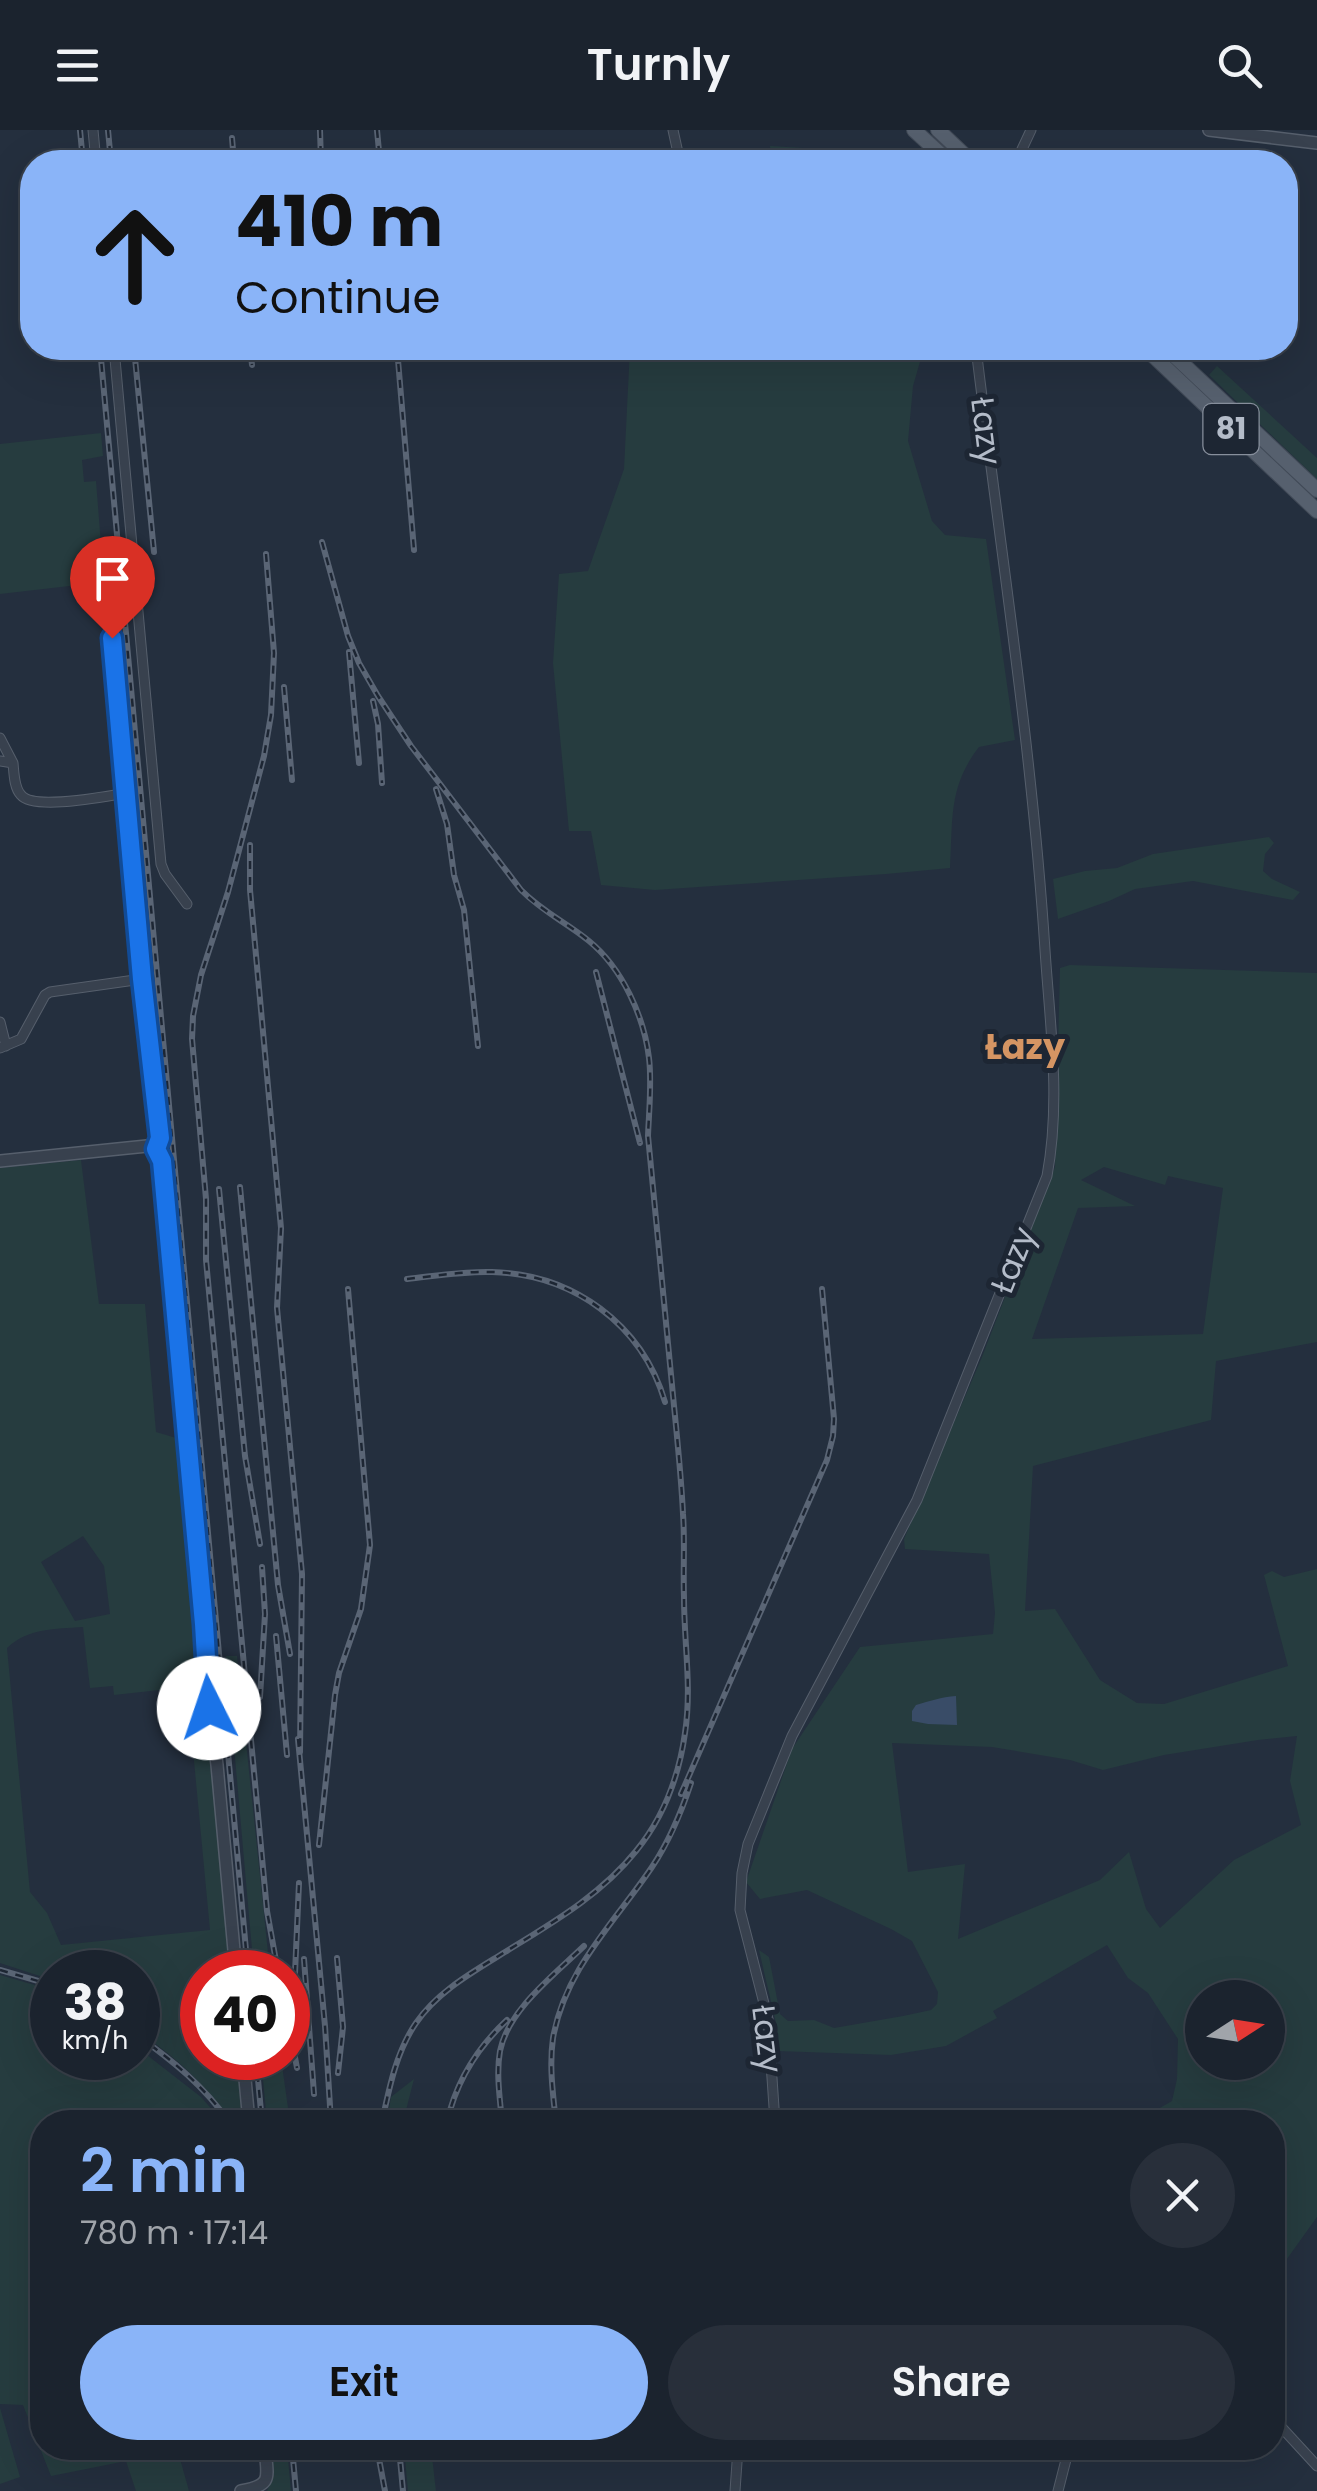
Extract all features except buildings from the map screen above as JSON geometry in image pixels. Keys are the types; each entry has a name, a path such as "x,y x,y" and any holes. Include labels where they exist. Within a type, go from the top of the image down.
{"main road":[{"path":"914,130 936,150"},
{"path":"938,130 959,150"},
{"name":"81","path":"1158,360 1317,510"},
{"name":"81","path":"1179,360 1317,490"}],"street":[{"path":"1209,130 1317,143"},
{"path":"115,360 162,864 188,904"},
{"name":"Łazy","path":"774,2110 768,2019 740,1910 748,1844 792,1736 916,1500 1047,1176 1054,1142 1055,1096 1040,868 978,360"},
{"path":"106,577 160,1138 156,1149"},
{"path":"0,738 13,764 17,791 28,800 44,803 127,794"},
{"path":"0,761 13,764"},
{"path":"0,1022 3,1047 21,1039 50,992 142,979"},
{"path":"0,1161 147,1146 156,1149 162,1161 234,1950"},
{"path":"246,2080 248,2110"},
{"path":"1285,2431 1317,2466"},
{"path":"241,2491 264,2483 268,2476 266,2460"},
{"path":"735,2491 737,2460"},
{"path":"1058,2491 1065,2460"}],"green space":[{"path":"770,146 820,150 770,150"},
{"path":"629,360 921,360 913,386 908,441 932,521 945,535 986,539 1015,740 979,747 969,762 954,804 950,868 655,890 601,885 591,831 569,831 553,663 559,574 588,571 624,469"},
{"path":"1217,366 1317,458 1317,479 1209,375"},
{"path":"101,433 103,456 82,460 84,482 96,481 104,582 0,594 0,444"},
{"path":"1269,837 1274,843 1265,854 1263,871 1300,892 1293,900 1193,881 1135,889 1058,919 1053,879 1117,868 1153,854"},
{"path":"1070,965 1317,973 1317,1342 1216,1361 1211,1420 1033,1466 1025,1611 1055,1609 1100,1680 1137,1703 1164,1704 1288,1666 1264,1575 1272,1571 1284,1577 1317,1569 1317,2217 1285,2262 1285,2110 1157,2110 1172,2101 1178,2039 1148,1993 1128,1978 1107,1945 993,2011 997,2018 946,2046 891,2055 777,2051 776,2023 759,1950 769,1957 780,2014 788,2021 814,2020 834,2028 931,2010 937,2004 938,1992 912,1941 807,1890 760,1899 746,1882 792,1749 860,1647 993,1634 995,1613 989,1554 905,1549 904,1539 982,1357 1055,1167 1060,968","holes":["1104,1167 1165,1185 1168,1176 1223,1188 1203,1334 1032,1339 1078,1208 1135,1206 1081,1180","1297,1736 1290,1781 1301,1825 1234,1860 1160,1928 1146,1909 1129,1852 1100,1880 958,1939 965,1864 908,1872 892,1743 992,1747 1070,1760 1103,1770 1164,1755"]},
{"path":"81,1160 99,1304 145,1304 156,1432 183,1440 200,1625 200,1693 215,1789 230,1950 180,1950 180,2064 160,2048 160,1950 30,1950 30,1973 0,1963 0,1168","holes":["83,1536 104,1566 110,1614 75,1621 41,1562","83,1627 90,1688 113,1686 114,1695 187,1687 210,1930 61,1945 47,1913 30,1892 7,1648 33,1633"]},
{"path":"226,1656 237,1656 268,1950 252,1950"},
{"path":"0,1975 30,1984 30,2080 160,2080 160,2065 212,2110 30,2110 30,2423 23,2405 0,2404"},
{"path":"414,2079 406,2110 389,2110 391,2097"},
{"path":"196,2080 242,2080 244,2110 222,2110"},
{"path":"263,2080 284,2080 288,2110 266,2110"},
{"path":"0,2408 20,2477 0,2484"},
{"path":"45,2460 180,2460 189,2491 136,2491 126,2461 51,2476"},
{"path":"271,2460 288,2460 291,2491 267,2491"},
{"path":"405,2460 432,2460 436,2491 408,2491"}],"water":[{"path":"956,1696 957,1725 912,1721 916,1705"}],"railway":[{"path":"80,130 82,150"},
{"path":"108,130 110,150"},
{"path":"320,130 321,150"},
{"path":"377,130 379,150"},
{"path":"232,138 233,150"},
{"path":"101,360 246,1950"},
{"path":"135,360 154,552"},
{"path":"251,360 252,365"},
{"path":"398,360 414,550"},
{"path":"322,542 359,663 411,746 521,890 601,952 637,1010 649,1058 648,1136 684,1524 687,1716 679,1765 662,1810 636,1851 592,1895 435,2001 409,2034 398,2058 385,2110"},
{"path":"266,554 274,653 271,715 228,892 201,975 192,1039 206,1199 206,1260 267,1911 274,1950"},
{"path":"349,652 359,763"},
{"path":"284,687 292,780"},
{"path":"373,701 382,783"},
{"path":"436,789 464,910 478,1046"},
{"path":"250,845 250,890 281,1228 277,1308 302,1574 300,1752"},
{"path":"596,972 640,1143"},
{"path":"240,1187 278,1585 290,1654"},
{"path":"219,1189 245,1456 260,1544"},
{"path":"407,1279 492,1272 522,1275 576,1293 622,1327 640,1349 665,1402"},
{"path":"319,1845 335,1695 361,1609 370,1545 348,1289"},
{"path":"681,1794 827,1460 834,1419 822,1289"},
{"path":"260,1697 265,1614 262,1567"},
{"path":"276,1636 287,1755"},
{"path":"298,1739 330,2110"},
{"path":"555,2110 553,2038 568,1990 593,1947 658,1857 691,1783"},
{"path":"296,1950 299,1883"},
{"path":"501,2110 500,2051 512,2021 584,1946"},
{"path":"337,1958 343,2027 338,2073"},
{"path":"0,1970 30,1979"},
{"path":"451,2110 469,2066 507,2020"},
{"path":"310,2040 314,2094"},
{"path":"160,2053 219,2110"},
{"path":"258,2080 261,2110"},
{"path":"293,2460 296,2491"},
{"path":"379,2460 385,2491"},
{"path":"400,2460 403,2491"}],"district":[{"name":"Łazy","path":"1025,1047"}],"route":[{"path":"112,638 209,1708"}]}
